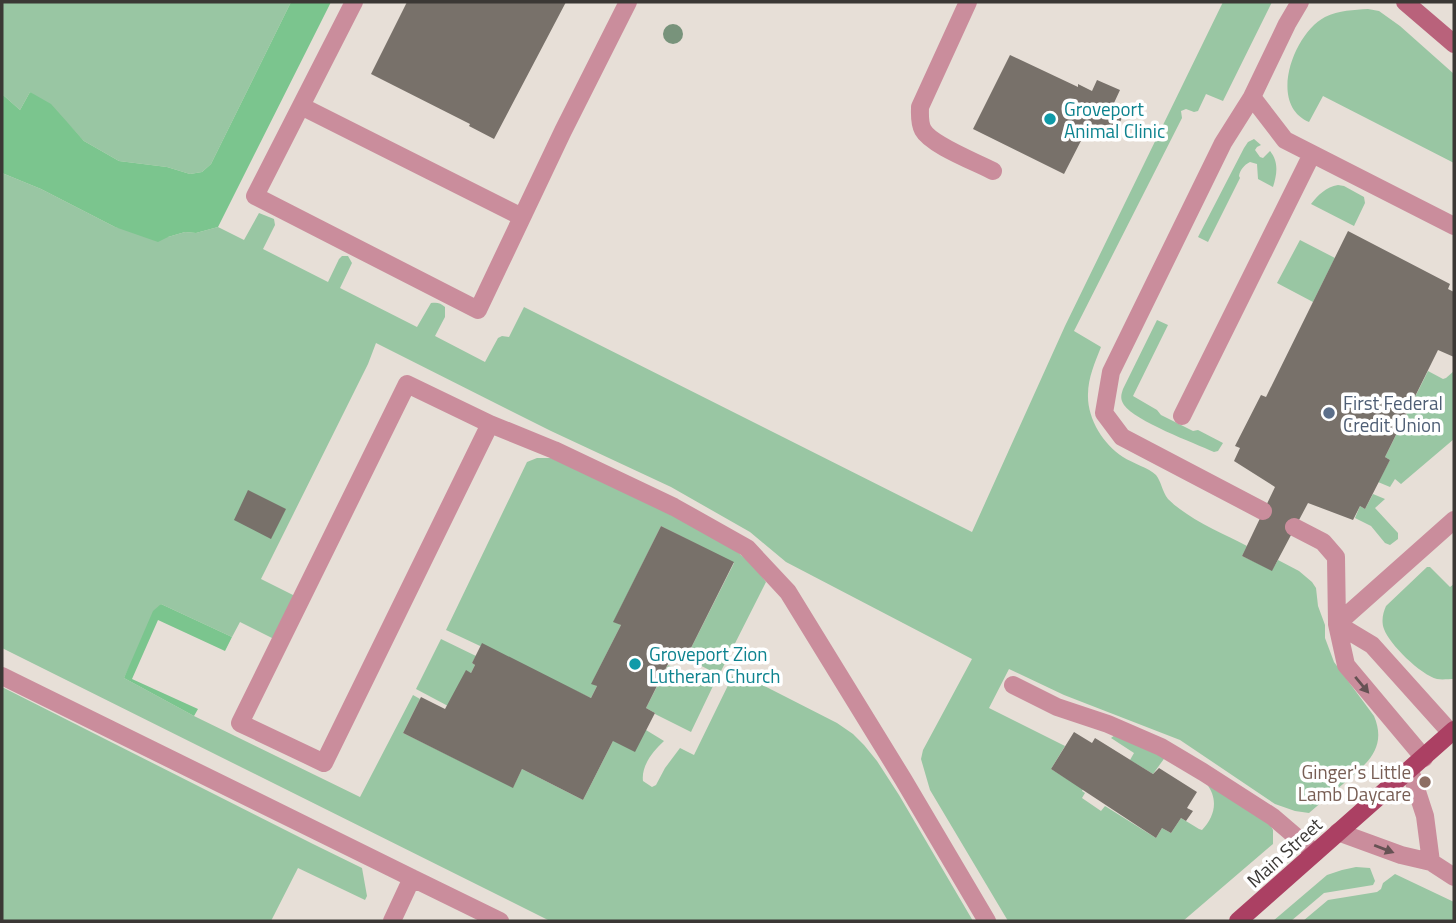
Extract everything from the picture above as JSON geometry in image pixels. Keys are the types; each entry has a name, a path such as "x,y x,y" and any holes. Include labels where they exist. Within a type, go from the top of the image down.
{"main road":[{"name":"Main Street","path":"1238,921 1452,732"}],"street":[{"path":"1405,2 1454,44"}],"lane":[{"path":"354,2 255,196 478,310 628,2"},
{"path":"968,2 920,107 920,121 923,130 934,141 993,171"},
{"path":"1263,511 1122,437 1104,413 1111,372 1223,143 1252,97 1300,2"},
{"path":"1252,97 1285,140 1454,226"},
{"path":"301,106 522,217"},
{"path":"1182,416 1312,154"},
{"path":"490,424 324,763 240,723 407,384 674,507 747,548 788,592 987,921"},
{"path":"1337,624 1454,520"},
{"path":"1294,527 1323,542 1336,557 1337,624 1346,665 1417,764 1431,862"},
{"path":"1337,624 1372,645 1452,732"},
{"path":"2,676 500,921"},
{"path":"1013,685 1057,707 1108,724 1161,747 1273,817 1315,853"},
{"path":"1338,832 1401,855 1431,862 1454,877"},
{"path":"392,921 412,878"}],"green space":[{"path":"2,2 291,2 211,164 202,172 190,174 167,167 119,161 84,141 30,92 20,110 2,94"},
{"path":"291,2 331,2 218,227 196,233 185,232 158,242 115,227 41,189 2,173 2,94 20,110 30,92 51,104 84,141 119,161 167,167 190,174 202,172 211,164"},
{"path":"1223,2 1272,2 1223,101 1206,94 1198,111 1181,111 1182,118 1074,331 1101,347 1089,382 1088,403 1093,421 1103,438 1123,457 1156,475 1166,496 1176,506 1247,546 1242,556 1272,570 1278,560 1299,571 1312,582 1325,625 1325,638 1334,662 1374,716 1378,728 1376,747 1359,770 1309,813 1275,804 1180,740 1064,695 1009,669 989,708 1065,746 1051,769 1083,789 1085,793 1082,798 1101,811 1105,806 1156,838 1162,828 1171,833 1181,818 1202,830 1214,807 1213,795 1206,783 1268,821 1273,830 1273,844 1183,921 1008,921 930,790 921,759 923,750 972,659 786,562 750,532 671,487 551,431 376,343 261,579 297,597 276,640 240,622 232,637 161,604 124,678 194,716 360,797 413,695 420,699 403,733 513,787 522,769 583,800 613,741 646,730 664,741 652,754 644,770 643,781 652,787 680,748 694,755 735,671 837,723 864,745 899,795 973,921 550,921 2,648 2,173 41,189 115,227 168,237 218,227 244,240 259,213 274,219 275,225 263,249 328,282 339,259 348,256 352,263 340,288 417,327 431,303 440,304 445,307 445,317 435,336 485,362 498,338 509,337 524,307 972,532 1065,326"},
{"path":"1368,9 1379,11 1400,26 1454,74 1454,163 1323,96 1309,122 1296,113 1289,100 1287,85 1295,53 1304,38 1314,25 1325,17"},
{"path":"1254,139 1261,145 1255,150 1260,157 1263,158 1270,151 1275,159 1273,187 1258,179 1257,164 1248,163 1240,172 1240,178 1208,242 1198,237 1244,148"},
{"path":"1338,185 1364,197 1365,203 1354,226 1311,204 1323,192"},
{"path":"1300,240 1335,258 1313,302 1277,283"},
{"path":"1157,320 1168,325 1133,396 1161,415 1223,443 1218,451 1214,452 1152,425 1130,411 1123,403 1123,389"},
{"path":"1428,371 1443,379 1454,371 1454,439 1401,484 1395,479 1390,487 1378,482 1390,460 1385,457"},
{"path":"537,458 551,458 707,533 739,553 757,571 766,582 719,675 686,658 734,563 661,526 614,621 621,625 592,683 597,686 591,698 446,630 527,462"},
{"path":"1373,494 1385,499 1375,508 1398,533 1398,539 1390,545 1385,543 1371,526 1355,518 1360,506 1365,509"},
{"path":"1427,567 1450,587 1454,584 1454,679 1437,679 1423,672 1399,650 1383,626 1386,606"},
{"path":"161,604 232,637 225,651 158,620 132,679 198,709 194,716 124,678 153,611"},
{"path":"441,639 476,656 471,673 466,671 448,706 416,689"},
{"path":"668,665 713,686 691,732 646,708"},
{"path":"2,687 362,868 367,896 365,900 298,868 271,921 2,921"},
{"path":"1115,735 1166,756 1153,774 1130,760 1134,753 1111,738"},
{"path":"1356,867 1370,868 1375,881 1373,885 1324,893 1291,921 1273,921 1327,875"},
{"path":"1395,874 1454,902 1454,921 1303,921 1328,900 1377,892 1383,883"}],"building":[{"path":"407,2 566,2 494,139 371,74"},
{"name":"Groveport Animal Clinic","path":"1010,55 1078,87 1078,84 1092,91 1097,80 1120,90 1114,103 1126,109 1114,135 1101,129 1096,139 1085,133 1064,174 973,129"},
{"name":"First Federal Credit Union","path":"1348,231 1450,284 1448,289 1454,292 1454,357 1438,350 1385,457 1390,460 1365,509 1360,506 1353,520 1308,503 1272,571 1242,556 1275,487 1234,461 1240,448 1235,446 1261,395 1266,397"},
{"path":"248,490 286,509 271,539 234,520"},
{"name":"Groveport Zion Lutheran Church","path":"661,526 734,562 686,658 674,652 646,708 655,713 635,752 613,741 583,800 522,769 513,788 403,733 421,697 445,709 466,670 471,673 475,665 472,663 482,643 591,698 597,686 591,684 621,625 613,622"},
{"path":"1074,732 1092,743 1095,738 1153,774 1159,768 1197,792 1187,808 1193,811 1186,821 1181,818 1171,833 1162,828 1156,838 1051,769"}],"place":[{"name":"Groveport Animal Clinic","path":"1050,119"},
{"name":"First Federal Credit Union","path":"1329,413"},
{"name":"Groveport Zion Lutheran Church","path":"635,664"},
{"name":"Ginger's Little Lamb Daycare","path":"1425,782"}]}
